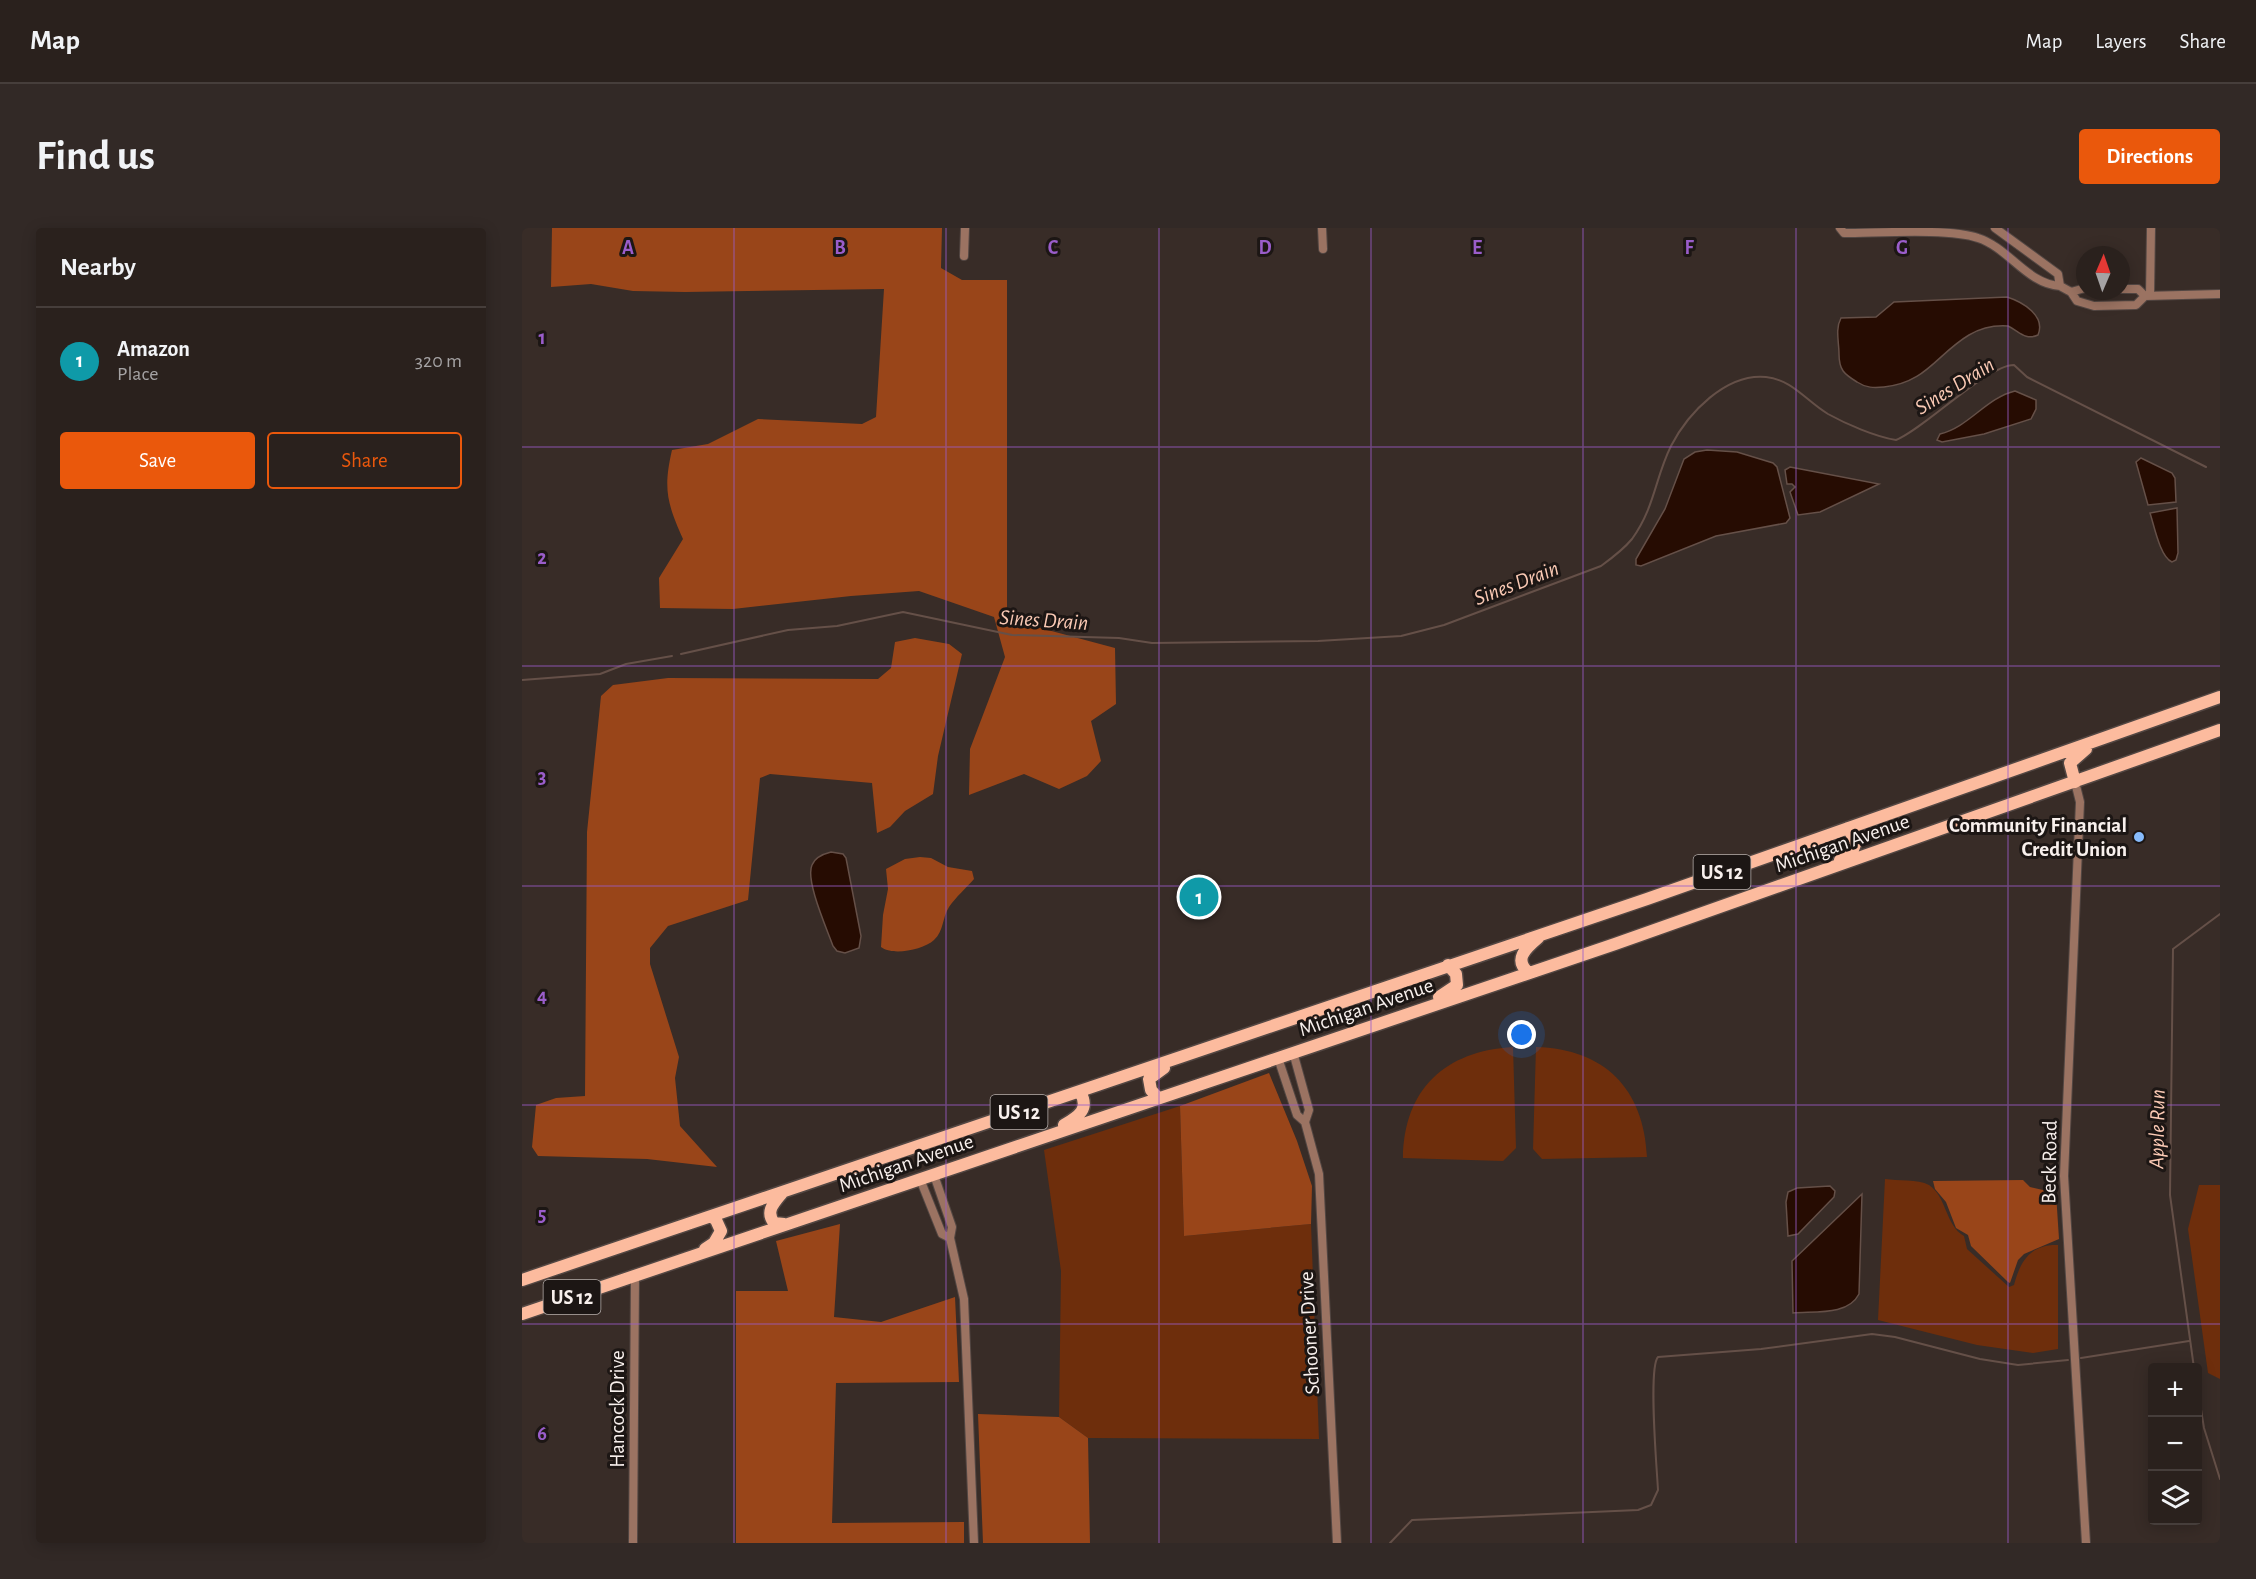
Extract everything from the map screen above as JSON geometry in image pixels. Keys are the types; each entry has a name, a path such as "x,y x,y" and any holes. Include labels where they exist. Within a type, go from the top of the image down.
{"main road":[{"name":"Michigan Avenue","path":"522,1280 1174,1060 2220,697"},
{"name":"Michigan Avenue","path":"522,1314 1529,973 2220,730"},
{"path":"2075,782 2070,763 2102,739"},
{"path":"1818,873 1852,852 1856,842 1848,828"},
{"path":"1529,973 1522,965 1521,955 1543,933"},
{"path":"1400,1016 1453,990 1457,979 1448,965"},
{"path":"1158,1098 1149,1085 1149,1079 1174,1060"},
{"path":"1045,1137 1083,1113 1085,1107 1080,1092"},
{"path":"785,1190 771,1205 770,1213 774,1223 785,1224"},
{"path":"685,1260 714,1244 719,1237 719,1225 711,1216"}],"street":[{"path":"964,256 965,228"},
{"path":"1322,228 1323,249"},
{"path":"1840,228 1844,233 1924,231 1978,237 2046,285 2060,286 2071,292 2077,302 2094,306 2136,304 2148,296 2220,294"},
{"path":"1995,228 2058,274 2060,286"},
{"path":"2148,296 2151,228"},
{"path":"2130,289 2138,289 2148,296"},
{"path":"2071,292 2076,291"},
{"name":"Beck Road","path":"2075,782 2080,802 2064,1176 2086,1543"},
{"name":"Schooner Drive","path":"1293,1052 1309,1110 1305,1122 1318,1174 1337,1543"},
{"name":"Schooner Drive","path":"1278,1058 1297,1115 1305,1122"},
{"path":"934,1175 952,1227 950,1238 964,1299 974,1543"},
{"path":"920,1179 942,1234 950,1238"},
{"name":"Hancock Drive","path":"633,1543 636,1276"}],"shaded area":[{"path":"552,228 942,228 941,268 962,280 1007,280 1007,619 1115,648 1116,704 1091,721 1101,761 1087,776 1059,789 1024,774 969,795 970,749 1005,657 994,617 919,591 733,609 660,608 659,578 683,539 668,496 667,486 672,450 708,444 758,419 862,424 876,417 884,289 685,292 633,291 591,284 551,287"},
{"path":"2007,297 2020,302 2032,311 2039,322 2038,335 2029,337 2008,326 1983,329 1969,335 1921,374 1910,380 1884,387 1864,385 1841,368 1838,327 1841,318 1876,317 1894,302"},
{"path":"2015,391 2036,400 2036,409 2031,419 1984,434 1942,442 1937,440 1940,434 1960,425 1995,400"},
{"path":"1707,450 1737,452 1773,463 1777,467 1790,518 1786,523 1716,536 1641,566 1636,565 1636,559 1665,509 1684,459 1695,452"},
{"path":"2141,458 2172,473 2175,478 2176,502 2148,505 2136,462"},
{"path":"1790,467 1879,484 1820,512 1798,515 1790,492 1795,487 1787,484 1785,470"},
{"path":"2177,508 2178,553 2176,560 2172,562 2164,554 2150,513"},
{"path":"915,638 949,644 962,654 938,756 933,794 905,811 890,827 877,833 872,783 770,774 760,778 748,900 668,926 650,948 650,964 679,1057 675,1078 680,1126 717,1167 647,1159 538,1156 532,1147 536,1105 556,1098 585,1096 587,832 601,696 613,685 668,678 878,679 891,668 895,642"},
{"path":"831,852 843,854 846,858 861,936 859,948 845,953 837,951 833,946 811,882 813,862 820,856"},
{"path":"931,858 948,867 972,871 974,879 949,907 940,933 934,940 923,947 908,951 886,950 881,947 883,915 888,889 886,869 905,859"},
{"path":"1513,1047 1516,1148 1503,1161 1403,1158 1405,1134 1411,1112 1420,1094 1433,1078 1467,1056"},
{"path":"1536,1047 1582,1055 1601,1065 1616,1077 1629,1093 1638,1111 1647,1157 1542,1159 1533,1149"},
{"path":"1269,1073 1297,1141 1312,1186 1311,1224 1184,1236 1180,1106"},
{"path":"1180,1106 1184,1236 1311,1224 1319,1439 1088,1438 1059,1417 1061,1271 1044,1150"},
{"path":"1885,1179 1924,1183 1935,1190 1953,1225 1964,1236 1967,1249 2009,1287 2014,1285 2019,1269 2033,1251 2048,1245 2058,1245 2058,1349 2033,1353 1977,1345 1878,1320"},
{"path":"2023,1180 2030,1187 2056,1193 2059,1239 2024,1254 2018,1260 2010,1283 1971,1246 1968,1235 1956,1228 1946,1202 1935,1189 1933,1181"},
{"path":"2199,1185 2220,1185 2220,1379 2208,1373 2188,1229"},
{"path":"1830,1186 1835,1191 1834,1197 1798,1234 1788,1236 1786,1202 1788,1192 1797,1188"},
{"path":"1862,1194 1859,1294 1854,1301 1839,1309 1793,1313 1792,1261"},
{"path":"840,1224 834,1317 881,1322 955,1297 959,1382 836,1383 832,1523 964,1522 964,1543 736,1543 736,1291 788,1291 776,1241"},
{"path":"978,1414 1059,1417 1088,1438 1090,1543 983,1543"}],"waterway":[{"name":"Sines Drain","path":"681,654 788,630 837,626 903,612 1012,635 1119,638 1152,643 1318,641 1401,636 1444,625 1601,566 1613,557 1629,543 1640,527 1671,446 1687,421 1723,388 1751,377 1766,377 1784,382 1835,418 1870,433 1896,440 1908,434 1988,375 2014,365 2027,377 2206,467"},
{"name":"Sines Drain","path":"522,680 600,674 626,664 672,656"},
{"name":"Apple Run","path":"2193,1363 2170,1195 2173,949 2220,914"},
{"path":"1390,1543 1412,1520 1638,1510 1651,1505 1658,1490 1653,1399 1655,1365 1658,1357 1761,1349 1872,1334 1895,1337 1980,1359 2018,1365 2068,1360"},
{"path":"2081,1358 2189,1341"},
{"name":"Apple Run","path":"2202,1416 2220,1479"}],"place":[{"name":"Community Financial Credit Union","path":"2139,837"},
{"name":"Amazon","path":"1199,897"}]}
